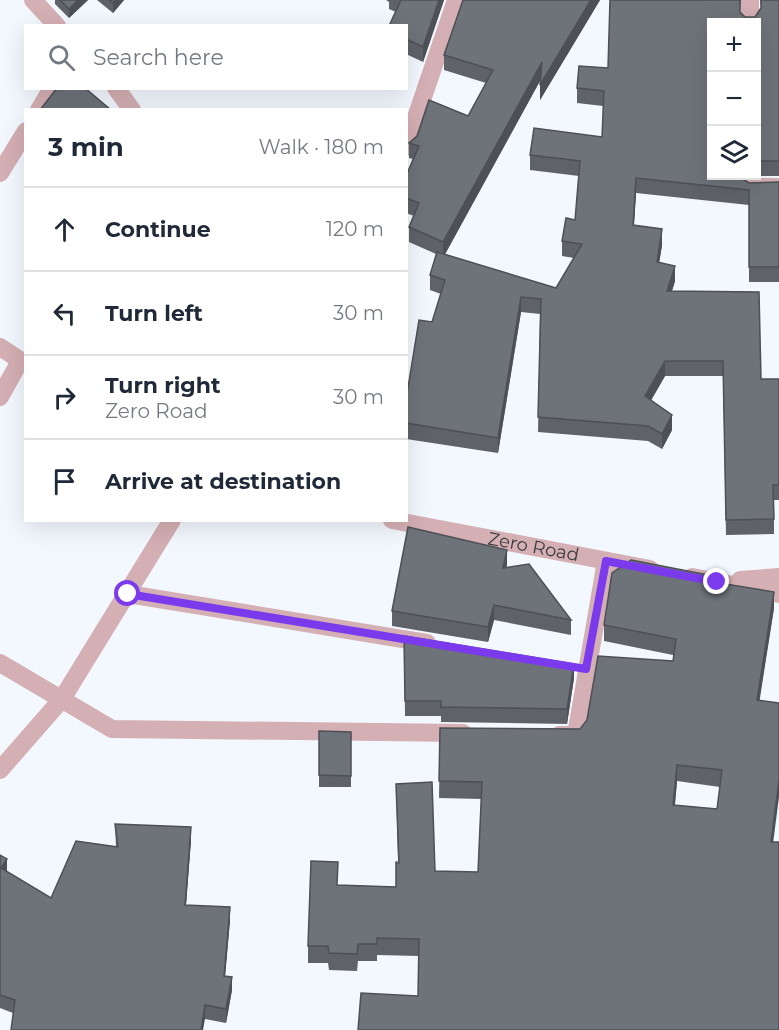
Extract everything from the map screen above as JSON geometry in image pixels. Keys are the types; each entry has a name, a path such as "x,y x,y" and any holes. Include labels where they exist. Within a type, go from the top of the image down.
{"street":[{"path":"33,0 55,24"},
{"path":"408,141 456,0"},
{"path":"750,0 750,18"},
{"path":"40,108 51,90"},
{"path":"117,90 131,108"},
{"path":"0,173 24,134"},
{"path":"749,180 749,187 779,187"},
{"path":"0,347 23,362 0,397"},
{"path":"0,770 62,699 171,522"},
{"name":"Zero Road","path":"402,522 779,594"},
{"path":"540,734 576,735 580,668 606,561"},
{"path":"717,582 779,577"},
{"path":"128,594 445,646"},
{"path":"0,663 112,729 481,734"}],"building":[{"path":"60,0 78,0 69,9"},
{"path":"401,0 439,0 423,47 408,40 408,24 390,24"},
{"path":"463,0 591,0 540,85 542,62 443,242 409,227 419,203 408,199 408,171 419,146 409,143 417,136 429,100 468,116 493,70 444,55"},
{"path":"610,0 740,0 740,12 745,17 755,17 761,8 761,0 779,0 779,161 761,161 761,18 707,18 707,180 744,180 749,183 779,182 779,267 749,267 749,190 636,178 633,225 662,229 657,262 675,266 667,291 759,292 761,379 779,379 779,485 773,485 774,519 726,520 723,361 665,361 645,396 672,415 662,434 648,426 538,417 541,299 521,297 498,438 408,423 408,388 419,320 432,322 445,280 430,275 437,252 556,288 582,244 562,241 566,218 575,220 580,161 530,155 534,128 602,137 604,91 577,88 579,66 608,68"},
{"path":"55,90 87,90 109,108 42,108"},
{"path":"408,527 507,550 503,568 529,564 571,620 494,605 488,627 392,611"},
{"path":"631,560 714,576 713,582 774,592 757,700 779,703 779,780 771,842 779,842 779,1030 358,1030 361,993 418,996 419,939 377,938 377,944 358,944 357,954 329,953 328,946 308,946 311,861 338,862 337,885 396,887 396,862 399,863 396,784 432,782 435,871 478,872 482,782 439,781 440,728 580,729 587,720 598,656 673,661 676,639 604,625 612,573","holes":["677,765 722,770 717,809 673,805"]},
{"path":"404,636 574,664 567,709 441,707 441,701 405,701"},
{"path":"319,731 351,732 351,776 319,775"},
{"path":"115,824 191,827 185,905 230,907 224,976 232,977 226,1009 205,1005 201,1030 11,1030 15,1000 0,995 0,855 7,859 1,868 51,898 76,841 118,847"}],"route":[{"path":"128,594 586,669 606,561 717,582"}]}
